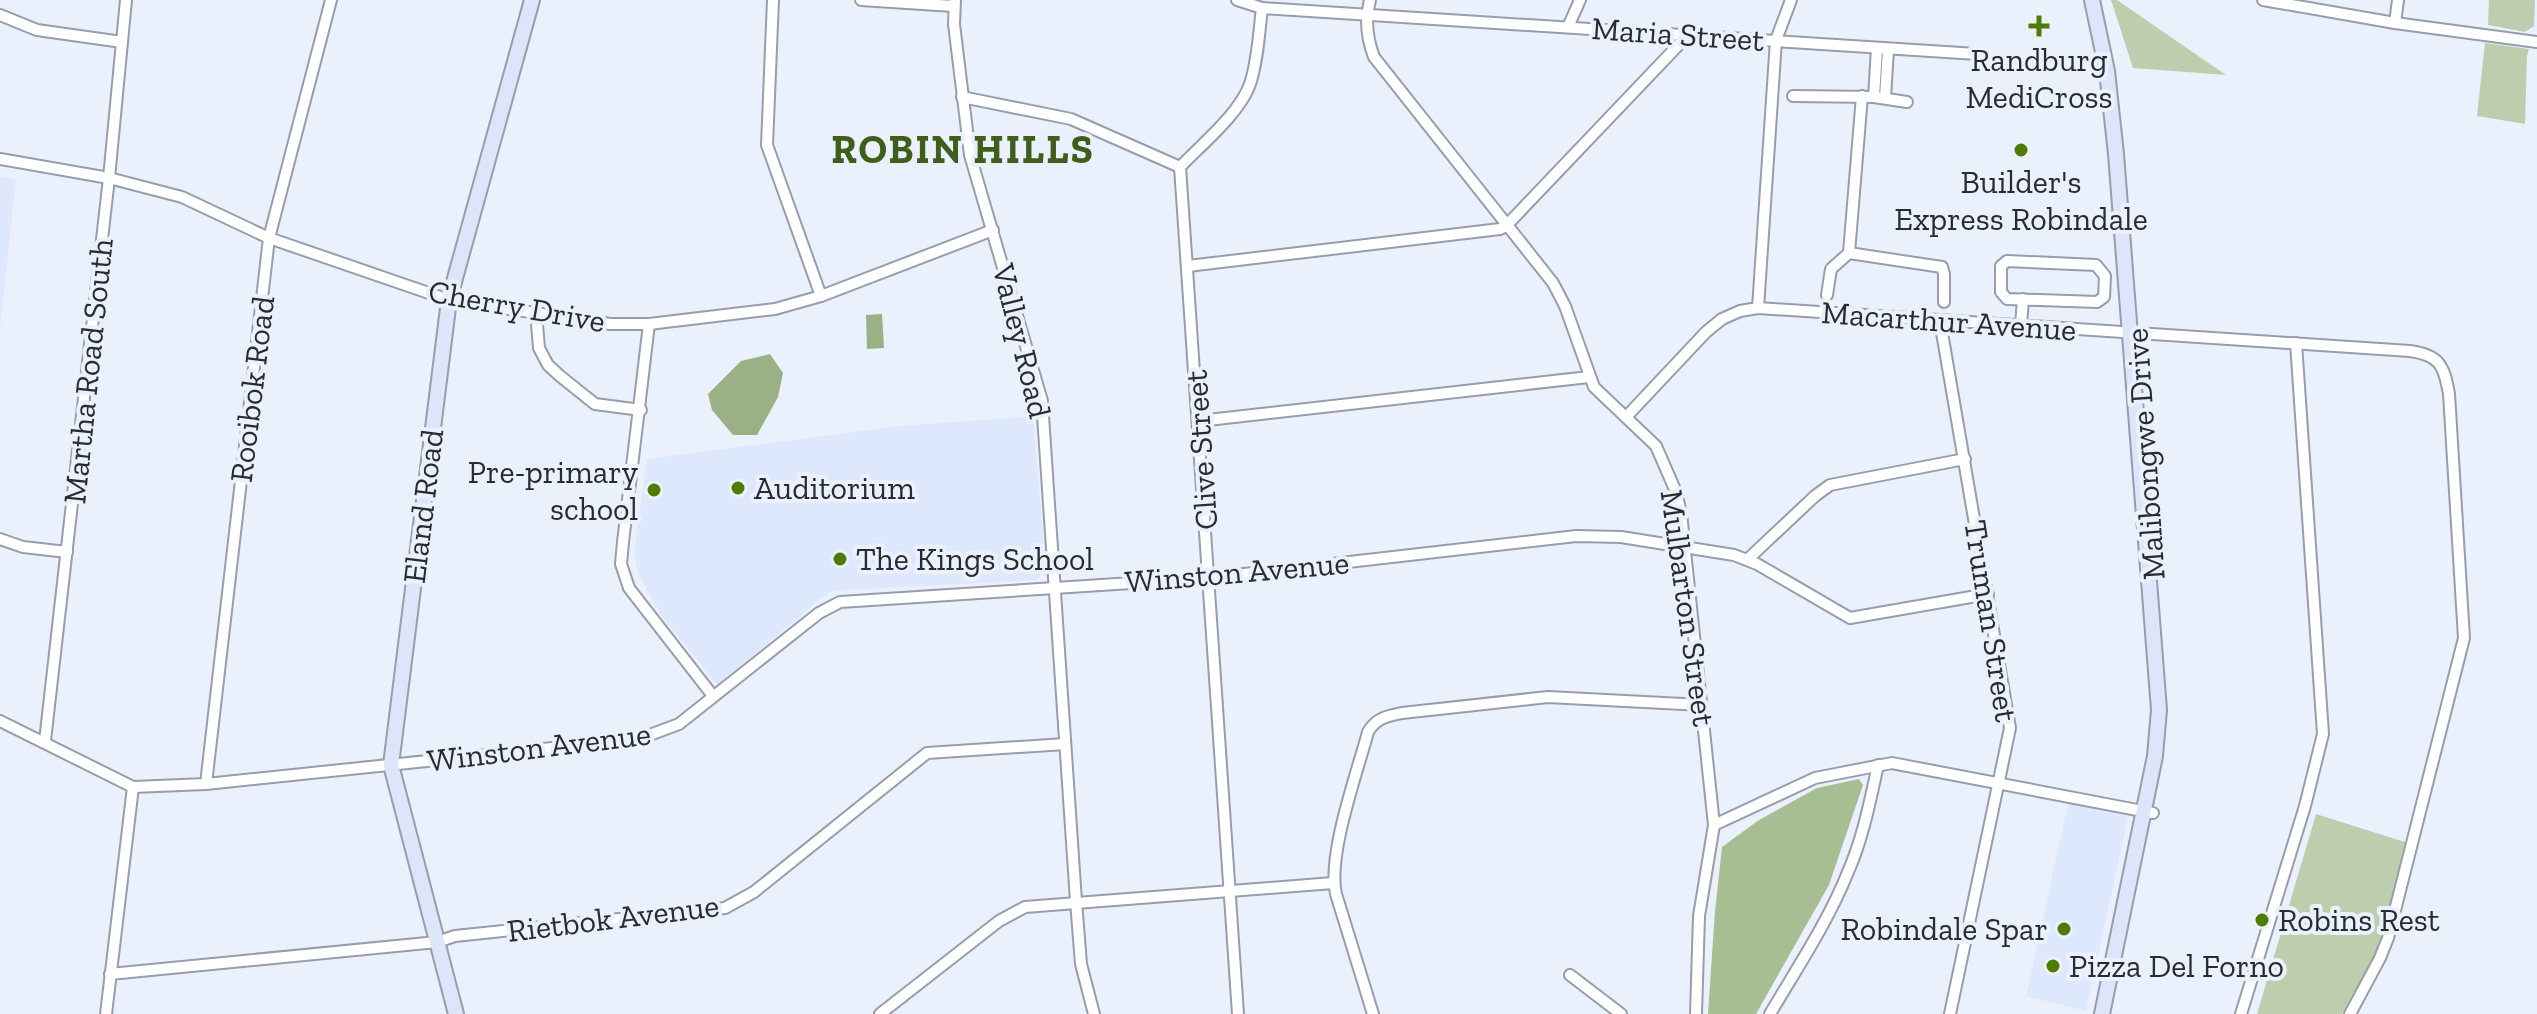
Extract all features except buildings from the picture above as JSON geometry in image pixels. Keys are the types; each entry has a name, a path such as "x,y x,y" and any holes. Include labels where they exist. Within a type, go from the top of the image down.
{"street":[{"name":"Martha Road South","path":"45,741 109,178 126,0"},
{"name":"Rooibok Road","path":"206,784 269,238 331,0"},
{"name":"Eland Road","path":"456,1014 391,765 449,300 532,0"},
{"path":"773,0 767,145 821,296"},
{"path":"861,0 954,3"},
{"name":"Maria Street","path":"1237,0 1262,8 1977,54"},
{"path":"1366,14 1370,0"},
{"path":"1568,27 1580,0"},
{"path":"1758,308 1776,40 1791,0"},
{"name":"Malibongwe Drive","path":"2094,0 2110,93 2134,333 2159,710 2149,813 2126,895 2102,1014"},
{"path":"2263,0 2395,23 2537,42"},
{"path":"2395,23 2398,0"},
{"name":"Valley Road","path":"954,3 962,97 973,168 1042,401 1081,964 1094,1014"},
{"path":"962,97 1071,119 1180,167 1247,92 1262,8"},
{"name":"Mulbarton Street","path":"1366,14 1370,46 1378,63 1557,290 1589,377 1600,394 1649,437 1661,455 1678,500 1714,825 1699,916 1696,1014"},
{"path":"0,15 37,30 122,42"},
{"path":"1188,266 1486,232 1506,226 1688,35"},
{"path":"1880,98 1883,49"},
{"path":"1793,96 1862,96 1907,102"},
{"path":"1827,295 1831,269 1849,253 1862,96"},
{"name":"Cherry Drive","path":"0,159 109,178 197,202 269,238 449,300 602,323 649,324 775,309 821,296 993,230"},
{"name":"Clive Street","path":"1180,167 1238,1014"},
{"path":"1849,253 1942,267 1944,302"},
{"path":"2004,262 2096,265 2103,272 2104,295 2099,301 2023,299 2007,299 2001,294 2001,266 2004,262"},
{"path":"2021,326 2023,299"},
{"name":"Macarthur Avenue","path":"1626,417 1706,332 1722,319 1758,308 2410,351 2435,358 2447,380 2464,638 2388,938 2350,1014"},
{"path":"536,312 539,348 548,365 595,404 641,410"},
{"name":"Truman Street","path":"1940,321 2010,728 1950,1014"},
{"path":"649,324 623,542 623,574 629,588 713,696"},
{"path":"2241,1014 2305,806 2323,734 2296,343"},
{"path":"1199,421 1589,377"},
{"path":"1748,559 1830,485 1965,459"},
{"name":"Winston Avenue","path":"0,721 133,787 206,784 639,739 679,724 834,604 1209,578 1576,536 1603,536 1684,546 1748,559 1850,618 1988,594"},
{"path":"0,539 23,547 67,552"},
{"path":"1373,1014 1333,883 1338,843 1368,732 1380,718 1548,697 1702,705"},
{"name":"Rietbok Avenue","path":"110,974 437,942 455,936 725,908 754,892 927,753 1065,744"},
{"path":"1714,825 1815,778 1878,765 1914,765 2149,813"},
{"path":"1770,1014 1832,907 1849,870 1867,816 1878,765"},
{"path":"106,1014 133,787"},
{"path":"880,1014 1011,914 1032,905 1333,883"},
{"path":"1570,975 1621,1014"}],"shaded area":[{"path":"2111,0 2117,0 2226,75 2133,68"},
{"path":"2489,0 2535,0 2534,26 2525,32 2488,25"},
{"path":"2485,43 2529,49 2525,124 2477,116"},
{"path":"0,176 16,179 0,330"},
{"path":"882,314 884,348 867,349 866,315"},
{"path":"770,354 783,373 778,397 757,435 733,435 712,410 708,394 741,361"},
{"name":"The Kings School","path":"1033,416 1046,567 1037,580 830,591 718,685 662,617 638,573 634,550 647,459 900,426"},
{"path":"1859,779 1863,785 1829,885 1756,1014 1708,1014 1722,847 1759,820 1817,788"},
{"path":"2068,803 2128,817 2086,1011 2026,996"},
{"path":"2316,814 2408,843 2386,935 2342,1014 2257,1014"}],"place":[{"name":"Randburg MediCross","path":"2039,26"},
{"name":"Builder's Express Robindale","path":"2021,150"},
{"name":"Auditorium","path":"738,488"},
{"name":"Pre-primary school","path":"654,490"},
{"name":"The Kings School","path":"840,559"},
{"name":"Robins Rest","path":"2262,920"},
{"name":"Robindale Spar","path":"2064,929"},
{"name":"Pizza Del Forno","path":"2053,966"}],"district":[{"name":"ROBIN HILLS","path":"963,149"}]}
